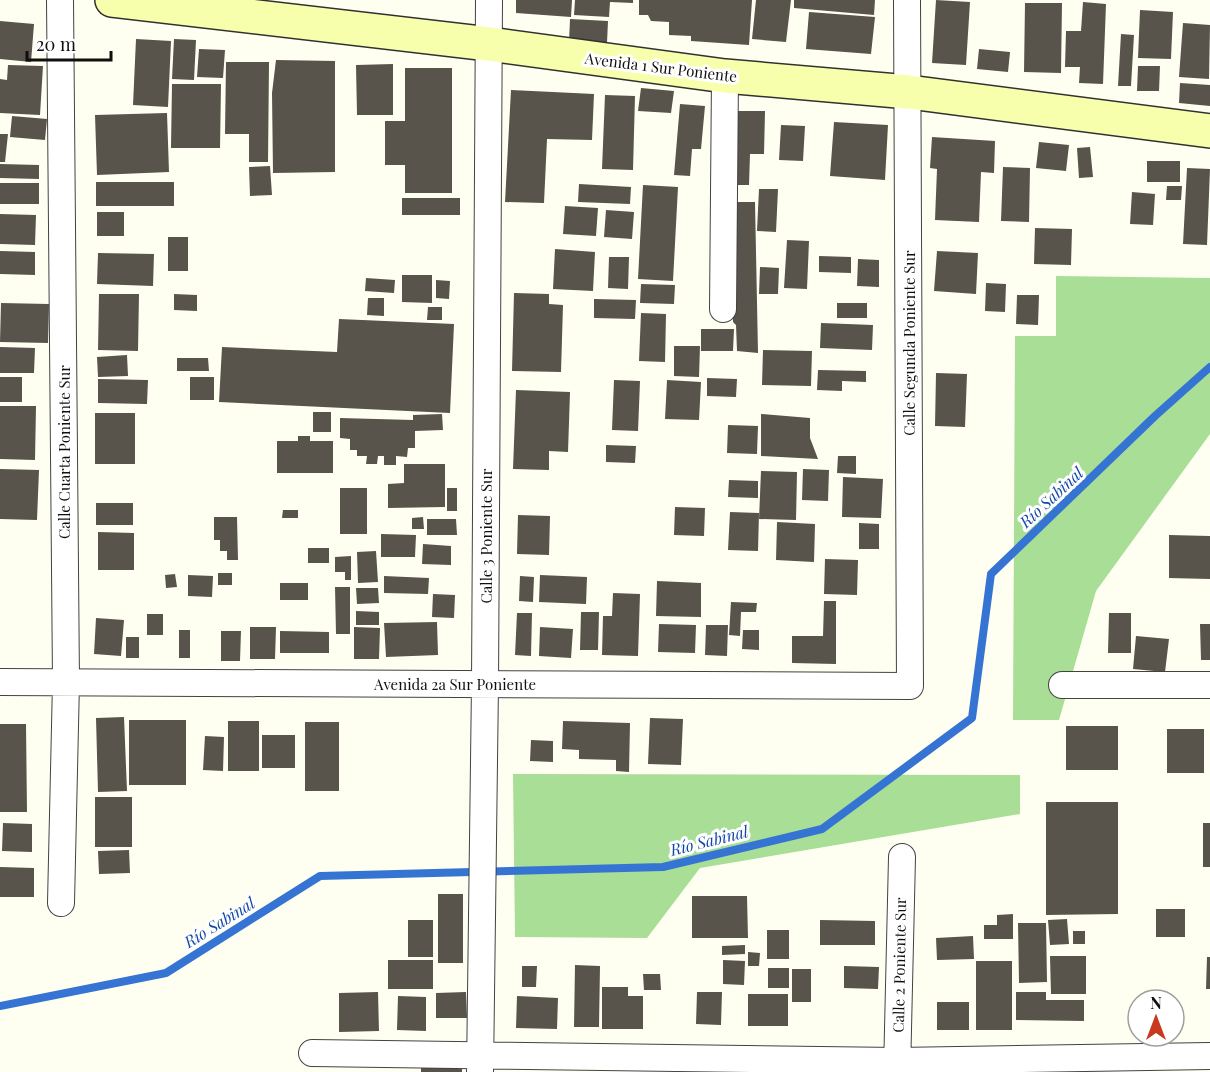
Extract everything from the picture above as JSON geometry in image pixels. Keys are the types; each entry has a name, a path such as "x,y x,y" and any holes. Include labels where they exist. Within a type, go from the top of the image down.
{"street":[{"name":"Calle Cuarta Poniente Sur","path":"60,0 66,682 61,903"},
{"name":"Avenida 1 Sur Poniente","path":"112,0 489,44 725,76 909,92 1210,131"},
{"name":"Calle 3 Poniente Sur","path":"480,1065 489,0"},
{"name":"Calle Segunda Poniente Sur","path":"907,0 910,686"},
{"path":"723,309 725,76"},
{"name":"Avenida 2a Sur Poniente","path":"0,682 910,686"},
{"path":"1062,685 1210,685"},
{"name":"Calle 2 Poniente Sur","path":"897,1066 902,857"},
{"path":"312,1053 480,1065 897,1066 1210,1056"}],"green space":[{"path":"1056,276 1210,278 1210,434 1096,591 1059,720 1013,720 1015,336 1056,336"},
{"path":"513,774 1020,775 1020,814 700,868 647,938 515,937"}],"building":[{"path":"516,0 572,0 571,17 516,13"},
{"path":"575,0 633,0 633,3 610,2 609,17 574,15"},
{"path":"639,0 752,0 749,45 691,41 691,36 669,35 669,22 651,21 648,15 639,15"},
{"path":"756,0 791,0 786,42 752,39"},
{"path":"794,0 875,0 874,15 794,8"},
{"path":"936,0 970,2 966,65 932,63"},
{"path":"1083,2 1106,4 1103,84 1079,83 1080,67 1065,67 1066,31 1081,31"},
{"path":"1025,3 1062,3 1061,73 1024,72"},
{"path":"1140,10 1173,12 1171,59 1138,58"},
{"path":"809,12 875,17 871,54 806,49"},
{"path":"570,19 608,21 607,43 569,42"},
{"path":"0,21 34,24 31,62 0,59"},
{"path":"1183,23 1210,25 1209,79 1179,77"},
{"path":"1121,34 1134,35 1131,86 1118,86"},
{"path":"136,39 171,41 168,107 133,105"},
{"path":"174,39 196,40 194,80 172,79"},
{"path":"199,49 225,50 223,78 197,77"},
{"path":"979,49 1010,52 1008,72 977,69"},
{"path":"276,60 335,61 335,172 273,173 272,93"},
{"path":"226,62 269,62 268,162 249,162 249,134 225,134"},
{"path":"393,64 393,115 357,115 356,65"},
{"path":"8,65 43,66 40,115 0,113 0,79 7,80"},
{"path":"1138,66 1160,66 1159,91 1137,91"},
{"path":"405,68 452,68 452,193 405,193 405,165 385,165 385,121 405,121"},
{"path":"1180,83 1210,85 1210,106 1179,103"},
{"path":"172,84 221,84 220,148 171,148"},
{"path":"641,88 674,91 671,113 638,111"},
{"path":"511,90 594,94 592,140 547,139 544,203 505,202"},
{"path":"605,95 635,96 633,170 602,169"},
{"path":"680,104 705,106 701,149 692,149 690,176 674,175"},
{"path":"728,111 765,111 764,154 750,154 749,185 728,185"},
{"path":"167,113 169,172 97,175 95,115"},
{"path":"12,116 47,119 45,140 10,137"},
{"path":"834,122 888,125 885,180 830,176"},
{"path":"781,125 805,126 803,161 779,160"},
{"path":"0,134 8,134 5,162 0,162"},
{"path":"932,137 995,141 994,173 981,172 979,222 935,220 937,169 930,168"},
{"path":"1039,142 1069,145 1066,171 1036,168"},
{"path":"1090,147 1093,177 1079,178 1077,148"},
{"path":"1147,161 1180,161 1180,182 1147,182"},
{"path":"0,164 39,165 39,179 0,178"},
{"path":"270,166 272,195 250,196 249,167"},
{"path":"1003,167 1030,168 1029,222 1001,221"},
{"path":"1187,168 1210,169 1207,245 1183,244"},
{"path":"96,182 174,182 174,206 96,206"},
{"path":"0,183 39,183 39,204 0,204"},
{"path":"579,184 631,187 630,204 578,202"},
{"path":"643,185 678,187 673,281 638,279"},
{"path":"1167,186 1182,186 1181,200 1166,200"},
{"path":"759,189 778,189 776,232 757,231"},
{"path":"1132,192 1155,194 1153,225 1130,224"},
{"path":"402,198 460,198 460,215 402,215"},
{"path":"732,202 755,202 758,353 737,351 736,325 733,322"},
{"path":"565,206 598,208 596,236 563,234"},
{"path":"606,210 634,212 632,239 604,237"},
{"path":"97,212 124,212 124,236 97,236"},
{"path":"0,214 36,215 35,245 0,244"},
{"path":"1035,228 1072,229 1071,265 1034,264"},
{"path":"168,237 188,237 188,271 168,271"},
{"path":"787,240 809,241 807,289 784,288"},
{"path":"555,249 595,252 593,291 553,289"},
{"path":"0,251 35,252 35,275 0,274"},
{"path":"937,251 978,253 976,294 934,291"},
{"path":"98,253 154,254 153,286 97,284"},
{"path":"819,256 851,257 851,273 819,272"},
{"path":"609,257 629,257 628,289 608,288"},
{"path":"858,259 879,260 879,287 857,286"},
{"path":"760,267 779,268 778,294 759,294"},
{"path":"402,275 432,275 432,303 402,302"},
{"path":"366,278 395,280 394,293 365,291"},
{"path":"436,280 450,281 449,299 436,298"},
{"path":"986,283 1006,284 1005,312 985,311"},
{"path":"641,284 675,285 674,304 640,303"},
{"path":"514,293 549,294 549,304 563,305 561,372 512,371"},
{"path":"99,294 139,294 138,351 98,350"},
{"path":"174,294 197,295 197,311 174,310"},
{"path":"1017,295 1039,295 1038,325 1016,324"},
{"path":"368,298 384,298 384,316 367,315"},
{"path":"594,299 636,300 635,319 594,318"},
{"path":"1,303 49,304 48,343 0,342"},
{"path":"837,303 867,303 867,318 837,318"},
{"path":"428,307 442,307 442,320 427,320"},
{"path":"641,313 666,314 665,362 639,361"},
{"path":"339,319 454,324 450,413 219,402 222,347 337,352"},
{"path":"821,323 873,325 872,350 820,348"},
{"path":"701,329 734,329 733,351 701,351"},
{"path":"674,346 700,346 699,377 674,376"},
{"path":"0,347 35,348 34,373 0,373"},
{"path":"763,350 812,351 811,386 762,385"},
{"path":"127,355 128,376 98,377 97,357"},
{"path":"177,358 208,358 209,371 177,371"},
{"path":"818,370 866,371 866,382 842,381 842,391 817,390"},
{"path":"936,373 967,374 965,427 935,426"},
{"path":"0,377 22,377 22,402 0,402"},
{"path":"190,377 214,377 214,400 190,400"},
{"path":"707,378 737,379 736,397 707,396"},
{"path":"98,379 148,380 147,404 98,403"},
{"path":"614,380 640,381 638,431 612,430"},
{"path":"667,380 701,382 699,420 665,419"},
{"path":"516,390 570,392 568,452 549,451 549,470 513,469"},
{"path":"0,406 36,406 35,460 0,459"},
{"path":"313,412 331,412 331,432 313,432"},
{"path":"95,413 135,413 135,464 95,464"},
{"path":"442,414 443,430 415,431 415,448 408,448 407,457 396,456 396,465 384,465 384,456 378,456 377,464 366,464 367,456 357,456 357,450 350,450 350,439 340,438 340,418 413,420 413,415"},
{"path":"761,414 810,418 810,438 818,459 761,456"},
{"path":"728,425 758,426 757,454 727,453"},
{"path":"298,436 310,436 310,441 333,441 333,473 277,473 277,441 298,441"},
{"path":"606,445 636,446 635,463 606,462"},
{"path":"838,456 856,456 856,474 837,473"},
{"path":"404,464 445,464 445,507 388,508 388,484 404,483"},
{"path":"0,469 39,470 37,520 0,519"},
{"path":"803,469 829,470 828,501 802,500"},
{"path":"761,471 797,472 796,520 759,519"},
{"path":"843,477 883,479 881,518 842,517"},
{"path":"729,480 758,481 758,498 728,497"},
{"path":"340,488 367,488 367,534 340,534"},
{"path":"447,488 457,488 457,511 447,511"},
{"path":"96,503 133,503 133,525 96,525"},
{"path":"675,507 705,508 704,536 674,535"},
{"path":"283,510 298,510 298,518 282,518"},
{"path":"730,512 759,513 758,551 728,550"},
{"path":"518,515 550,516 549,555 517,554"},
{"path":"214,517 237,517 238,560 227,560 227,551 220,551 220,540 214,540"},
{"path":"423,517 424,529 412,529 412,518"},
{"path":"427,519 456,519 457,535 427,535"},
{"path":"777,522 815,524 814,562 776,560"},
{"path":"859,523 879,524 879,549 859,549"},
{"path":"98,532 134,533 134,570 98,570"},
{"path":"381,534 416,535 415,557 381,557"},
{"path":"1169,535 1210,536 1210,579 1169,578"},
{"path":"423,544 451,546 451,565 422,564"},
{"path":"308,548 329,548 329,563 308,563"},
{"path":"376,551 378,582 358,583 357,552"},
{"path":"351,556 351,580 345,580 345,572 335,572 335,557"},
{"path":"825,559 858,560 857,595 824,594"},
{"path":"218,573 232,573 232,585 218,585"},
{"path":"175,574 177,587 166,588 165,575"},
{"path":"188,575 213,576 212,597 188,596"},
{"path":"540,575 587,577 586,604 539,602"},
{"path":"384,576 429,578 428,594 384,593"},
{"path":"520,576 534,577 533,602 519,601"},
{"path":"657,581 701,583 701,617 656,616"},
{"path":"280,583 308,583 308,600 280,600"},
{"path":"335,587 350,587 350,634 336,634"},
{"path":"356,588 378,588 379,603 357,604"},
{"path":"613,593 640,594 638,656 602,655 603,616 612,616"},
{"path":"433,594 455,595 454,618 432,617"},
{"path":"824,601 836,601 836,664 792,663 792,636 823,636"},
{"path":"731,602 757,603 756,612 741,612 740,636 729,635"},
{"path":"356,611 379,612 379,625 356,625"},
{"path":"581,612 599,612 598,650 580,650"},
{"path":"517,613 532,613 531,656 515,655"},
{"path":"1109,613 1131,613 1131,653 1108,653"},
{"path":"147,614 163,614 163,635 147,635"},
{"path":"96,618 124,620 121,656 94,654"},
{"path":"437,622 438,655 386,657 384,623"},
{"path":"659,624 696,625 695,653 658,652"},
{"path":"1200,624 1210,624 1210,660 1201,660"},
{"path":"706,625 728,625 727,656 705,655"},
{"path":"250,627 276,627 275,659 250,659"},
{"path":"354,627 380,628 379,659 354,659"},
{"path":"540,627 573,629 571,658 539,656"},
{"path":"179,630 190,630 190,658 179,658"},
{"path":"743,630 759,630 759,650 742,649"},
{"path":"221,631 241,631 240,661 221,661"},
{"path":"280,631 329,632 329,653 280,653"},
{"path":"1136,636 1169,639 1165,672 1133,669"},
{"path":"126,637 139,637 139,658 126,658"},
{"path":"124,717 127,791 98,792 96,718"},
{"path":"650,718 683,719 681,765 648,764"},
{"path":"129,720 186,720 186,785 129,785"},
{"path":"228,721 259,721 259,771 228,771"},
{"path":"563,721 630,723 629,772 616,771 616,760 579,759 579,750 562,749"},
{"path":"305,722 339,722 339,791 305,791"},
{"path":"0,724 26,724 27,812 0,812"},
{"path":"1066,726 1118,726 1118,770 1066,770"},
{"path":"1167,729 1204,729 1204,773 1167,773"},
{"path":"262,735 295,735 295,768 262,768"},
{"path":"205,736 224,737 223,771 203,770"},
{"path":"531,740 553,741 553,762 530,761"},
{"path":"95,797 132,797 132,847 95,847"},
{"path":"1046,802 1118,802 1118,914 1046,915"},
{"path":"3,823 32,824 32,852 2,851"},
{"path":"1203,823 1210,823 1210,867 1203,867"},
{"path":"129,850 130,873 99,874 98,851"},
{"path":"0,867 34,868 34,897 0,897"},
{"path":"438,894 463,894 463,963 438,963"},
{"path":"692,896 747,896 748,938 692,938"},
{"path":"1156,909 1185,909 1185,937 1156,937"},
{"path":"1013,914 1013,939 984,939 984,925 997,925 997,915"},
{"path":"1067,919 1069,944 1050,945 1048,920"},
{"path":"408,920 433,920 433,957 408,957"},
{"path":"820,920 875,921 875,945 820,945"},
{"path":"1018,923 1046,923 1047,982 1019,983"},
{"path":"767,930 789,930 789,959 767,959"},
{"path":"1073,931 1085,931 1085,944 1073,944"},
{"path":"973,936 974,959 937,960 936,938"},
{"path":"745,945 745,954 722,955 722,946"},
{"path":"748,952 760,953 759,966 748,966"},
{"path":"1050,956 1086,956 1086,994 1051,994"},
{"path":"1207,957 1210,957 1210,989 1206,989"},
{"path":"388,960 433,960 433,989 388,989"},
{"path":"723,960 745,961 744,985 723,984"},
{"path":"976,961 1012,961 1012,1030 976,1030"},
{"path":"575,965 600,966 599,1027 574,1027"},
{"path":"522,966 537,966 536,987 522,987"},
{"path":"844,966 879,967 878,989 844,988"},
{"path":"768,968 789,968 789,988 768,988"},
{"path":"792,969 811,969 811,1002 792,1002"},
{"path":"643,974 660,974 661,990 644,990"},
{"path":"602,987 628,987 628,996 643,996 643,1029 602,1029"},
{"path":"378,992 379,1031 339,1032 339,993"},
{"path":"466,992 467,1018 436,1018 436,993"},
{"path":"697,992 722,992 721,1025 696,1024"},
{"path":"1016,992 1046,992 1046,1000 1084,1000 1084,1021 1016,1020"},
{"path":"748,994 788,994 788,1026 748,1026"},
{"path":"398,996 426,997 426,1031 397,1030"},
{"path":"517,996 558,998 557,1029 516,1028"},
{"path":"937,1002 969,1002 969,1030 937,1030"},
{"path":"421,1066 462,1066 462,1072 421,1072"}],"waterway":[{"name":"Río Sabinal","path":"0,1006 166,973 320,876 663,867 822,829 972,718 991,574 1155,416 1210,367"}]}
